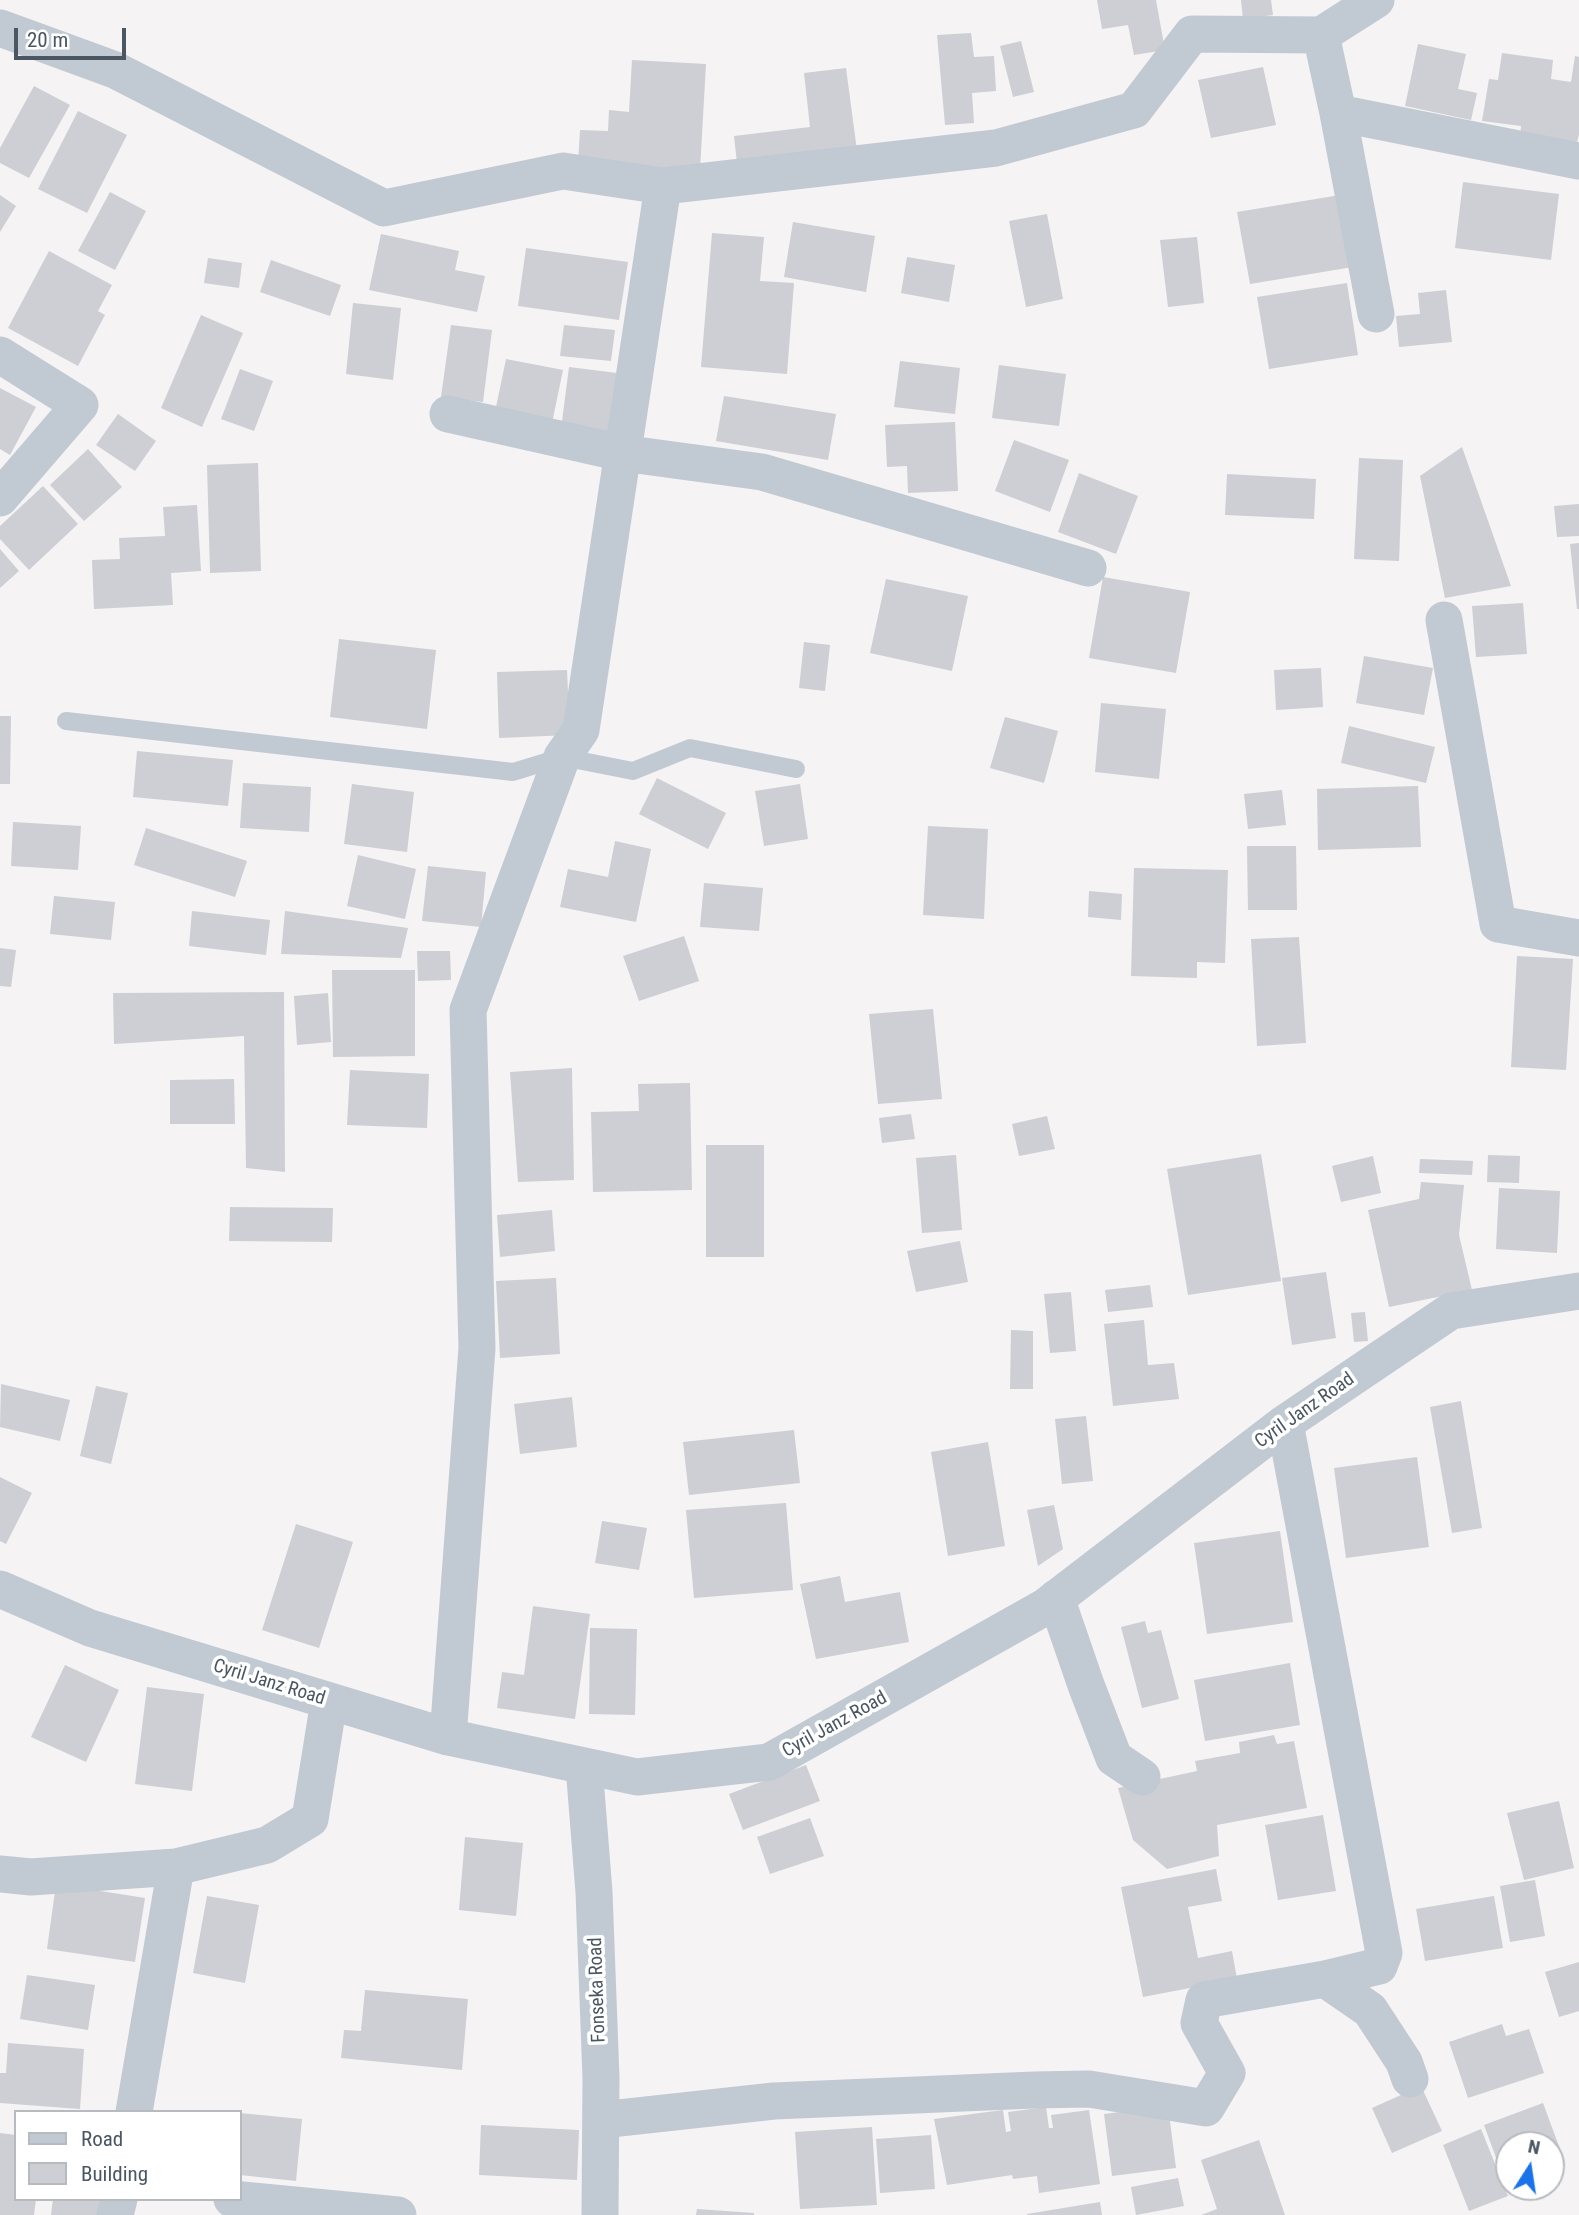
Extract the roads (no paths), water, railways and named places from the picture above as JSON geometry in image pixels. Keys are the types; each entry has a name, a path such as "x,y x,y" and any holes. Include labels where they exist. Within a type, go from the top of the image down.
{"street":[{"path":"0,28 115,70 384,208 564,171 663,186 996,148 1134,110 1192,34 1321,35 1376,0"},
{"path":"1321,35 1376,314"},
{"path":"1338,113 1579,161"},
{"path":"448,1737 477,1348 468,1010 562,757 581,730 663,186"},
{"path":"0,355 80,405 0,498"},
{"path":"448,414 622,453 762,472 1088,568"},
{"path":"1444,620 1498,924 1579,938"},
{"name":"Cyril Janz Road","path":"0,1588 90,1628 448,1737 637,1777 769,1762 1045,1607 1285,1423 1451,1311 1579,1291"},
{"path":"601,2120 774,2101 1034,2090 1088,2089 1206,2108 1227,2073 1199,2023 1204,2000 1325,1979 1379,1966 1384,1953 1285,1423"},
{"path":"1056,1598 1114,1758 1142,1777"},
{"path":"0,1874 31,1877 176,1867 267,1845 310,1819 329,1701"},
{"name":"Fonseka Road","path":"584,1766 594,1892 601,2120 600,2215"},
{"path":"134,2110 176,1867"},
{"path":"1325,1979 1370,2010 1404,2062 1410,2079"},
{"path":"242,2200 398,2215"}],"lane":[{"path":"66,721 513,772 562,757 634,771 691,748 796,769"}]}
